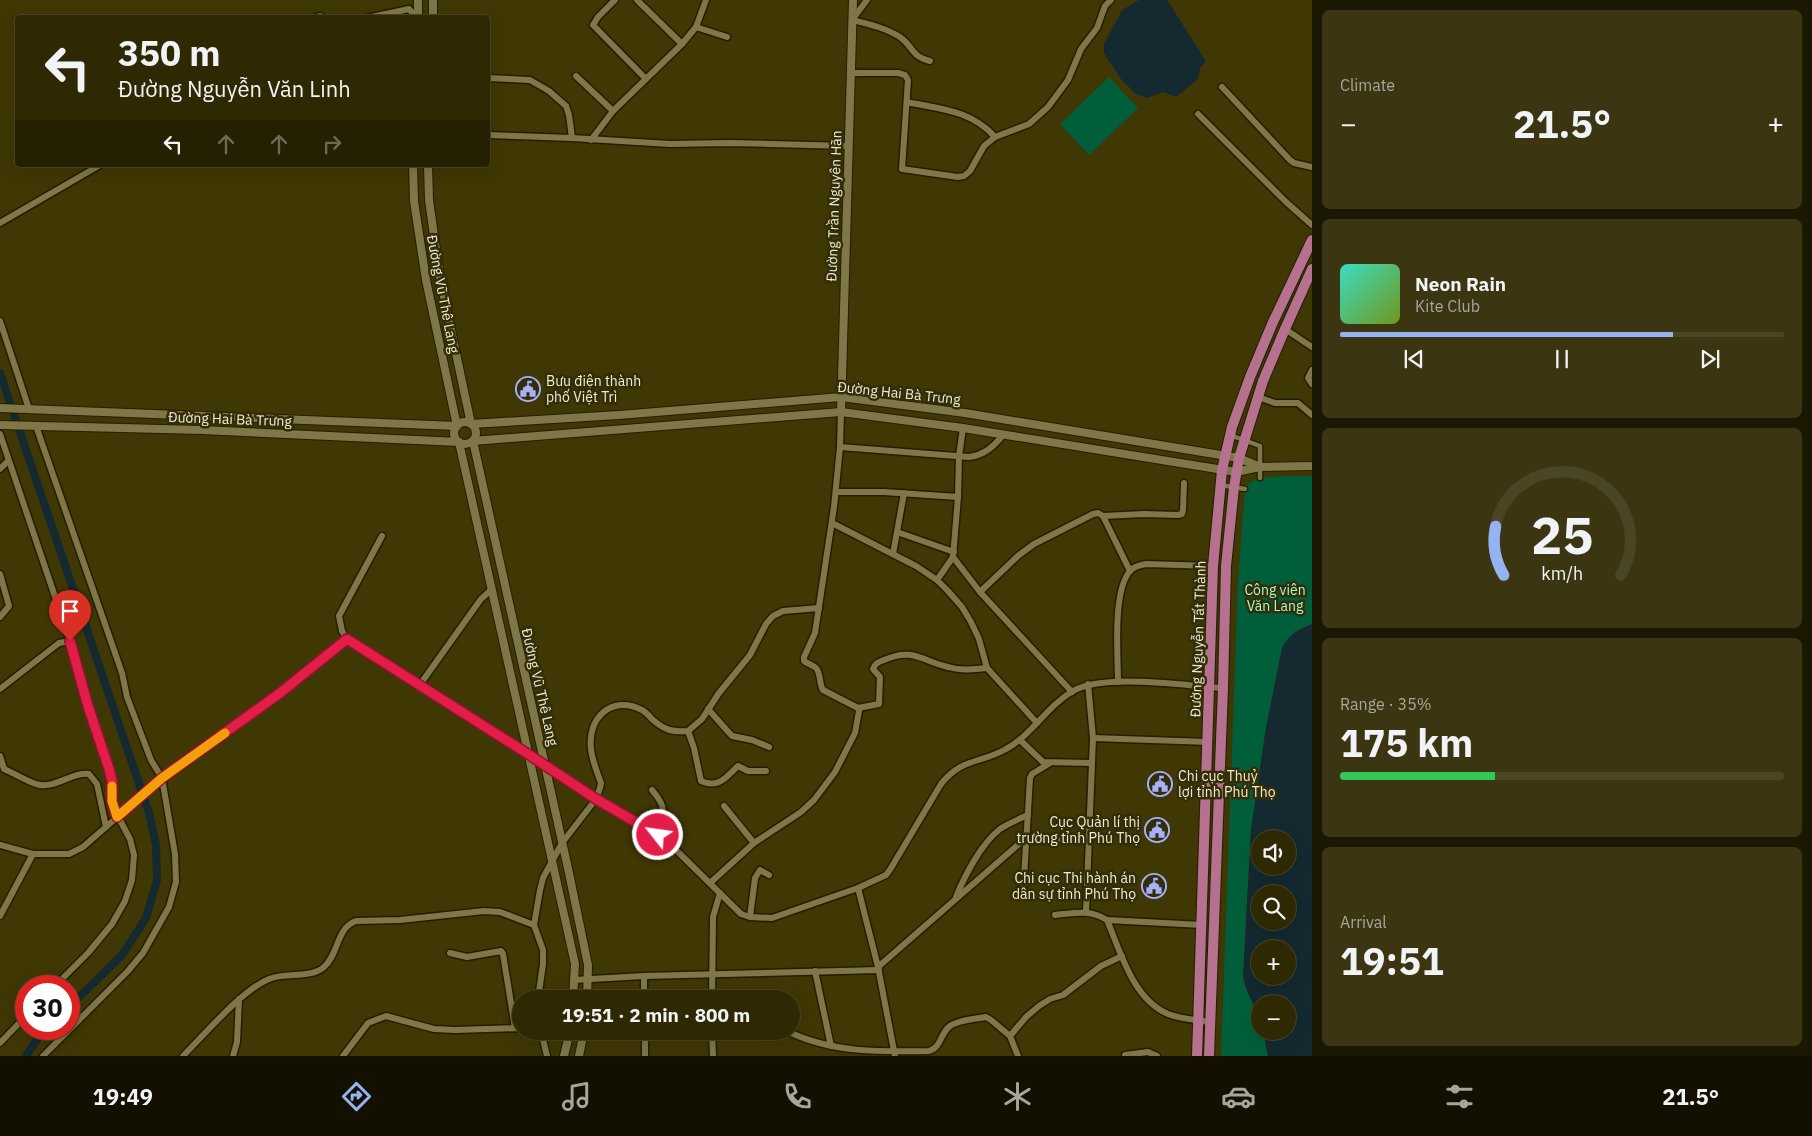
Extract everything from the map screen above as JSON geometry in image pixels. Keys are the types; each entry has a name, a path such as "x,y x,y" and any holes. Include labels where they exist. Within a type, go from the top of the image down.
{"main road":[{"name":"Đường Nguyễn Tất Thành","path":"1197,1056 1209,742 1213,566 1222,470 1230,435 1250,377 1273,322 1312,240"},
{"name":"Đường Nguyễn Tất Thành","path":"1209,1056 1224,688 1226,566 1234,487 1239,458 1258,396 1284,329 1312,269"}],"street":[{"path":"418,0 418,15"},
{"path":"432,15 433,0"},
{"path":"615,0 598,17 594,25 645,78"},
{"path":"637,0 682,44"},
{"name":"Đường Trần Nguyên Hãn","path":"840,412 853,0"},
{"path":"867,0 852,20 879,27 893,34 906,42 916,56 930,61"},
{"path":"851,73 898,73 905,75 908,80 902,169 958,177 964,176 970,171 984,146 995,137 1028,124 1048,108 1068,80 1081,49 1097,28 1105,6 1111,0"},
{"path":"591,140 613,111 682,44 696,27 704,1"},
{"path":"381,15 409,9 415,15"},
{"path":"696,27 727,38"},
{"path":"576,76 613,111"},
{"path":"490,78 530,80 549,91 566,106 572,138"},
{"path":"1222,87 1290,160 1312,167"},
{"path":"907,102 957,112 986,127 995,137"},
{"path":"1198,114 1286,202 1312,225"},
{"path":"490,135 670,144 730,143 848,146"},
{"path":"0,224 97,167"},
{"name":"Đường Vũ Thê Lang","path":"413,167 413,188 426,280 457,426"},
{"name":"Đường Vũ Thê Lang","path":"428,167 432,230 440,278 471,424"},
{"path":"413,188 428,187"},
{"path":"0,321 29,409"},
{"path":"1284,329 1312,348"},
{"path":"1312,370 1308,378 1312,384"},
{"path":"1258,396 1275,403 1298,404 1312,415"},
{"name":"Đường Hai Bà Trưng","path":"471,424 637,414 841,397 974,414 1225,455 1239,458 1260,467"},
{"name":"Đường Hai Bà Trưng","path":"0,408 457,426"},
{"path":"50,410 50,427"},
{"path":"840,412 840,447 832,523 815,633 806,650 804,661 818,671 823,690 858,708 879,704 880,677 873,669 877,663 888,658 901,655 915,655 947,667 965,670 987,668"},
{"name":"Đường Hai Bà Trưng","path":"473,441 840,412 1004,434 1236,472 1260,467 1312,466"},
{"path":"463,422 471,424 476,432 473,441 466,444 459,442 454,435 457,426 463,422"},
{"name":"Đường Hai Bà Trưng","path":"0,425 202,430 459,442"},
{"path":"36,426 122,672 127,697 151,760 162,778 175,854 176,882 169,907 138,959 43,1056"},
{"path":"937,580 953,554 958,497 959,456 963,428"},
{"path":"0,434 70,641 88,706 109,769 112,781 112,801 130,839 134,855 132,880 125,901 112,924 66,975"},
{"path":"840,447 969,457 983,454 994,447 1004,434"},
{"path":"1230,435 1260,446 1260,478"},
{"name":"Đường Vũ Thê Lang","path":"473,441 588,965 587,990"},
{"name":"Đường Vũ Thê Lang","path":"459,442 575,964 573,990"},
{"path":"0,469 8,461"},
{"path":"980,592 1019,555 1034,544 1093,514 1098,513 1103,516 1144,514 1178,516 1183,510 1184,483"},
{"path":"1221,485 1245,489"},
{"path":"836,492 904,493 958,497"},
{"path":"893,554 904,493"},
{"path":"1103,516 1130,571"},
{"path":"832,523 916,566 937,580 962,607 972,622 987,668 1037,722"},
{"path":"897,532 953,554 980,592 1072,692"},
{"path":"382,536 339,616 342,631 347,639 596,799 652,831 673,847 741,914 750,917 772,918 858,888 886,875 892,868 940,784 950,772 962,764 1008,748 1020,740 1037,722 1072,692 1088,684 1118,682 1224,688"},
{"path":"1118,682 1118,601 1122,585 1130,571 1136,566 1146,564 1213,566"},
{"path":"0,574 9,606 0,617"},
{"path":"419,686 481,599 492,589"},
{"path":"539,990 543,950 534,925 540,890 543,878 562,843 596,799 600,788 591,749 592,733 598,716 612,706 628,705 643,710 662,728 674,732 688,732 702,719 719,693 750,655 766,624 773,616 782,611 819,608"},
{"path":"0,845 33,854 68,854 83,847 162,778 280,693 347,639"},
{"path":"0,689 59,643 70,641"},
{"path":"1086,912 1093,738 1088,684"},
{"path":"710,883 754,843 801,812 814,800 835,772 855,733 858,708"},
{"path":"708,709 732,736 752,740 769,747"},
{"path":"688,732 699,765 701,781 705,783 722,782 738,766 748,771 766,771"},
{"path":"1093,738 1209,742"},
{"path":"1020,740 1043,762 1092,763"},
{"path":"0,756 2,770 38,785 51,785 80,773 89,774 97,784 106,827"},
{"path":"1024,894 1032,774 1050,763"},
{"path":"652,790 661,800 664,808 662,816 652,831"},
{"path":"724,806 754,843"},
{"path":"955,900 968,871 992,837 1000,829 1028,814"},
{"path":"574,980 878,968 1027,838 1089,840"},
{"path":"0,916 33,854"},
{"path":"750,917 755,878 760,870 769,875"},
{"path":"858,888 878,968 895,1054"},
{"path":"712,990 713,916 720,893"},
{"path":"183,1056 240,999 268,979 310,973 323,968 332,957 344,929 349,924 484,911 500,912 534,925"},
{"path":"1055,915 1086,912 1094,913 1107,920 1202,925"},
{"path":"1107,920 1136,984 1147,999 1158,1009 1170,1015 1210,1022"},
{"path":"450,953 468,957 497,950 501,951 512,998"},
{"path":"1010,1036 1039,1006 1063,994 1100,966 1122,956"},
{"path":"815,970 831,1046"},
{"path":"644,976 644,990"},
{"path":"233,1056 237,1042 240,999"},
{"path":"343,1056 368,1023 386,1016 434,1029 512,1028"},
{"path":"800,1038 831,1046 895,1054 929,1051 935,1049 951,1025 986,1018 1010,1036 1018,1056"},
{"path":"0,1043 15,1027"},
{"path":"544,1040 547,1056"},
{"path":"564,1056 568,1040"},
{"path":"579,1056 582,1040"},
{"path":"645,1040 645,1056"},
{"path":"712,1040 713,1056"},
{"path":"1126,1055 1148,1052 1157,1056"}],"green space":[{"path":"1109,77 1138,108 1089,155 1060,124"},
{"name":"Công viên Văn Lang","path":"1312,476 1312,624 1295,631 1259,783 1251,830 1243,977 1251,998 1251,1040 1265,1040 1268,1056 1221,1056 1238,582 1245,486 1257,478"}],"water":[{"path":"1139,0 1167,0 1206,61 1200,68 1198,79 1176,97 1163,92 1147,98 1136,94 1120,78 1104,53 1104,44 1122,10"},
{"path":"1312,624 1312,1056 1268,1056 1265,1040 1296,1040 1296,995 1251,995 1251,999 1243,977 1251,830 1265,733 1282,648 1291,636"}],"waterway":[{"path":"0,373 149,813 156,845 157,880 146,918 122,955 80,996"},
{"path":"26,1056 37,1040"}],"slow traffic":[{"path":"112,786 112,801 117,817 162,778 225,733"}],"place":[{"name":"Bưu điện thành phố Việt Trì","path":"528,389"},
{"name":"Chi cục Thuỷ lợi tỉnh Phú Thọ","path":"1160,784"},
{"name":"Cục Quản lí thị trường tỉnh Phú Thọ","path":"1157,830"},
{"name":"Chi cục Thi hành án dân sự tỉnh Phú Thọ","path":"1154,886"}],"route":[{"path":"70,641 88,706 109,769 112,781 112,801 117,817 162,778 280,693 347,639 596,799 658,835"}]}
